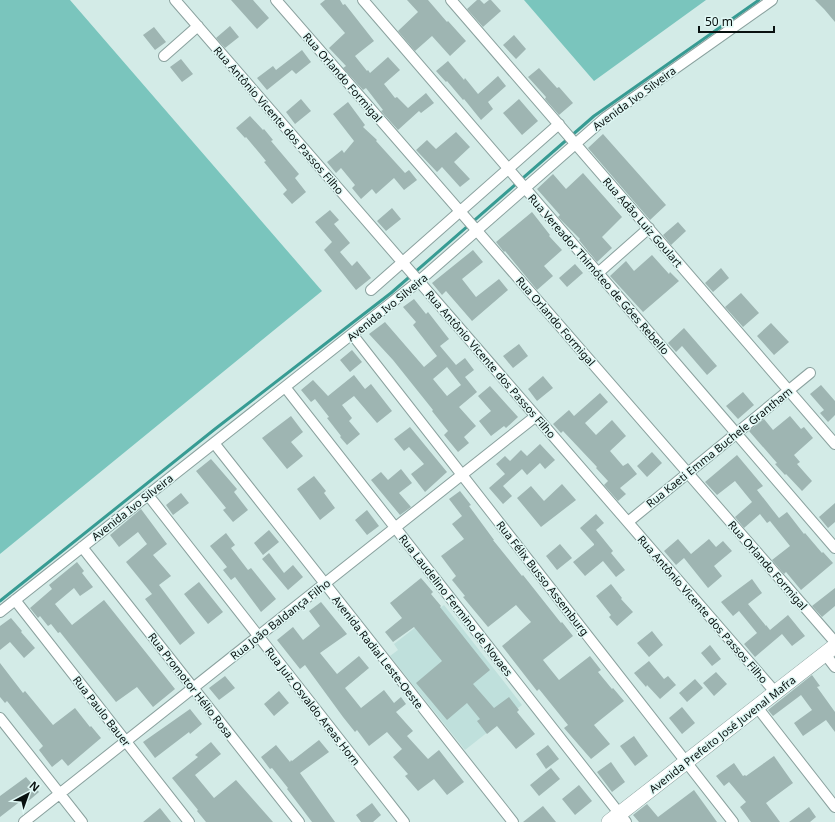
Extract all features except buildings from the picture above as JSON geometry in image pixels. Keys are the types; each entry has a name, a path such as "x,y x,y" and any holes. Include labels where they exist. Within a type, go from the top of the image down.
{"main road":[{"name":"Avenida Prefeito José Juvenal Mafra","path":"618,819 686,762 830,650"}],"street":[{"name":"Rua Antônio Vicente dos Passos Filho","path":"175,0 776,693"},
{"name":"Rua Orlando Formigal","path":"276,0 835,642"},
{"name":"Rua Vereador Thimóteo de Góes Rebello","path":"363,0 835,548"},
{"name":"Rua Adão Luiz Goulart","path":"452,0 835,444"},
{"name":"Avenida Ivo Silveira","path":"0,612 352,334 476,229 574,142 605,118 772,0"},
{"path":"164,56 198,26"},
{"path":"371,290 405,265 562,128"},
{"path":"598,273 649,228"},
{"name":"Rua Félix Busso Assemburg","path":"352,334 733,822"},
{"name":"Rua Kaeti Emma Buchele Grantham","path":"628,522 810,373"},
{"name":"Rua Laudelino Fermino de Novaes","path":"285,387 395,527 618,819"},
{"name":"Rua João Baldança Filho","path":"24,822 536,416"},
{"name":"Avenida Radial Leste-Oeste","path":"214,443 513,822"},
{"name":"Rua Juiz Osvaldo Areas Horn","path":"148,495 404,822"},
{"name":"Rua Promotor Hélio Rosa","path":"82,547 299,822"},
{"name":"Rua Paulo Bauer","path":"15,600 189,822"},
{"path":"830,650 835,667"},
{"path":"757,707 835,807"},
{"path":"0,718 82,822"}],"shaded area":[{"path":"0,0 70,0 322,291 0,554"},
{"path":"524,0 706,0 594,81"},
{"path":"444,605 522,705 465,750 390,656 398,650 394,644"}],"waterway":[{"path":"0,601 215,429 391,293 594,116 759,0"}]}
